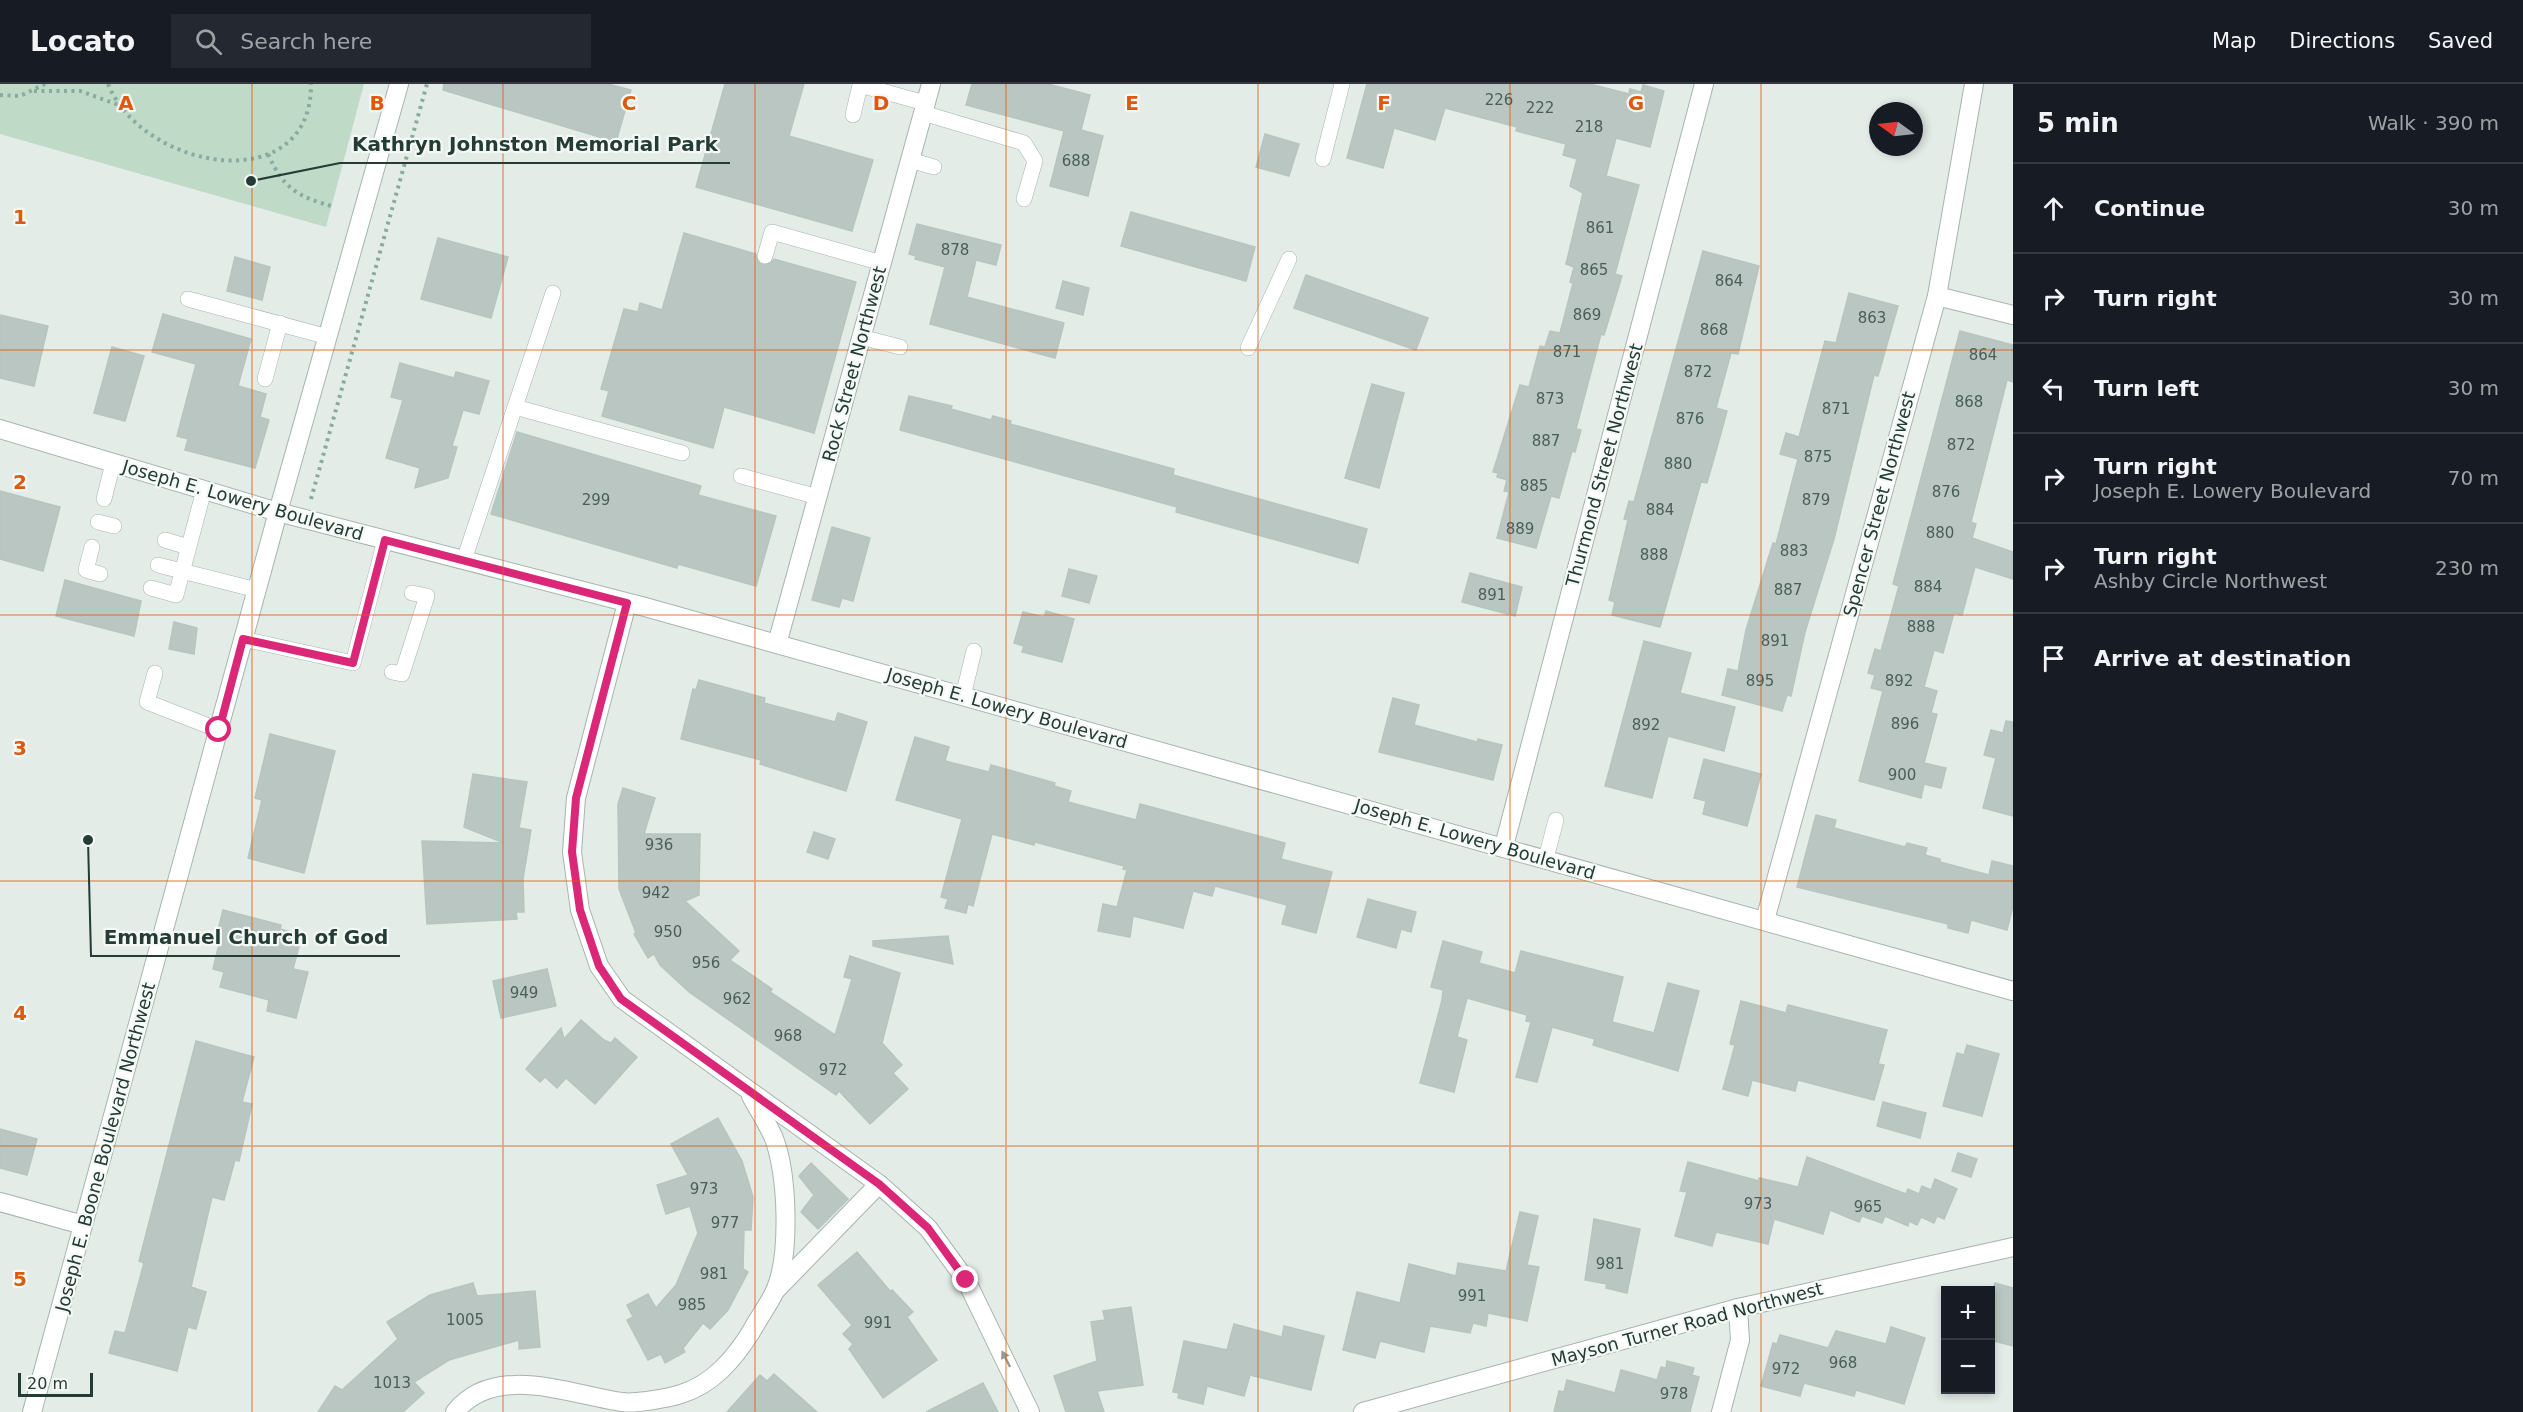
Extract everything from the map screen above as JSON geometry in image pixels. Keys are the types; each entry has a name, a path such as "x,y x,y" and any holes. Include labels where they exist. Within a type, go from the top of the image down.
{"street":[{"name":"Joseph E. Boone Boulevard Northwest","path":"32,1412 278,512 399,84"},
{"name":"Rock Street Northwest","path":"777,644 931,84"},
{"name":"Thurmond Street Northwest","path":"1503,846 1704,84"},
{"name":"Spencer Street Northwest","path":"1765,920 1937,296 1974,84"},
{"path":"1937,296 2013,315"},
{"name":"Joseph E. Lowery Boulevard","path":"0,429 278,512 777,644 2013,991"},
{"path":"627,603 576,798 572,852 580,910 599,966 621,999 879,1184 928,1228 966,1280 1030,1412"},
{"path":"749,1092 773,1137 783,1175 785,1245 775,1291"},
{"path":"455,1412 461,1404 485,1390 512,1385 557,1388 625,1402 681,1394 712,1378 736,1357 775,1291 879,1184"},
{"path":"0,1202 83,1225"},
{"name":"Mayson Turner Road Northwest","path":"1363,1412 1738,1308 2013,1246"},
{"path":"1721,1412 1740,1340 1738,1308"}],"lane":[{"path":"1323,159 1342,84"},
{"path":"853,115 860,85 1024,143 1035,161 1024,199"},
{"path":"909,160 934,167"},
{"path":"765,256 772,232 882,263"},
{"path":"1248,348 1289,259"},
{"path":"464,561 553,293"},
{"path":"188,299 328,337"},
{"path":"265,379 280,323"},
{"path":"861,337 900,347"},
{"path":"515,406 682,453"},
{"path":"104,500 113,463"},
{"path":"741,476 818,496"},
{"path":"151,588 176,595 204,490"},
{"path":"98,522 114,526"},
{"path":"165,540 189,547"},
{"path":"243,639 359,664 380,584 385,540"},
{"path":"92,547 86,570 100,574"},
{"path":"158,565 257,590"},
{"path":"392,672 402,674 404,650 412,620 427,596 412,592"},
{"path":"963,696 974,651"},
{"path":"155,673 147,702 219,730"},
{"path":"1545,858 1557,820"}],"path":[{"path":"34,91 45,84"},
{"path":"108,84 119,105 153,138 184,153 232,160 268,154 288,142 298,131 308,110 311,84"},
{"path":"313,493 427,84"},
{"path":"0,95 10,97 34,91 80,91 119,105"},
{"path":"268,154 281,179 295,192 304,198 335,207"}],"green space":[{"path":"0,84 364,84 326,227 0,134"}],"building":[{"path":"444,84 608,84 631,90 616,142 443,90"},
{"path":"725,84 804,84 789,136 873,160 852,231 696,187"},
{"path":"972,84 1048,84 1090,95 1081,130 1103,136 1088,196 1050,186 1064,131 966,105"},
{"path":"1367,84 1590,84 1629,94 1630,89 1641,92 1643,85 1664,91 1650,147 1616,138 1606,176 1639,185 1615,274 1622,276 1604,335 1601,334 1576,429 1581,430 1575,452 1572,451 1559,498 1551,496 1536,548 1497,538 1509,492 1504,491 1507,480 1497,477 1498,473 1493,472 1520,385 1529,387 1540,346 1545,347 1550,331 1560,333 1573,283 1570,282 1574,267 1566,264 1583,193 1570,186 1577,159 1563,155 1566,144 1516,131 1517,127 1445,108 1435,140 1394,128 1383,168 1347,158"},
{"path":"1265,134 1299,144 1289,176 1256,167"},
{"path":"1131,212 1255,247 1246,281 1121,246"},
{"path":"917,224 1001,245 996,265 976,260 967,297 1064,323 1055,358 930,324 945,267 915,259 916,256 909,254"},
{"path":"684,233 756,254 758,262 763,265 771,263 774,259 856,282 814,433 724,407 713,448 602,416 609,391 601,389 624,309 638,312 640,303 662,310"},
{"path":"438,238 508,257 491,318 421,299"},
{"path":"1703,251 1759,266 1738,354 1731,353 1716,408 1727,411 1718,444 1707,483 1701,482 1660,627 1612,615 1615,602 1609,600 1628,520 1624,519 1629,501 1634,502"},
{"path":"235,257 270,267 262,300 227,291"},
{"path":"1306,275 1428,318 1416,350 1294,308"},
{"path":"1063,281 1089,288 1083,315 1056,308"},
{"path":"1849,293 1898,306 1878,376 1874,375 1834,539 1805,632 1791,696 1787,695 1782,711 1722,695 1728,669 1738,671 1746,630 1773,543 1776,544 1798,459 1780,454 1786,433 1799,437 1825,341 1836,343"},
{"path":"163,314 251,339 238,386 266,394 260,417 269,420 255,468 185,450 188,439 177,436 196,364 152,352"},
{"path":"0,315 48,326 34,386 0,378"},
{"path":"1960,331 2013,345 2013,382 2007,380 1971,522 1976,524 1972,538 2013,552 2013,579 1975,567 1962,615 1954,613 1943,653 1934,650 1924,687 1937,691 1931,713 1937,714 1924,763 1946,768 1941,788 1924,784 1921,798 1859,781 1883,691 1871,688 1875,675 1868,673 1875,649 1881,651 1899,586 1893,584"},
{"path":"112,347 144,356 125,421 94,413"},
{"path":"400,363 454,378 456,372 489,381 479,414 463,410 452,446 457,447 448,478 415,488 420,468 386,458 403,400 391,397"},
{"path":"1372,384 1404,393 1379,488 1345,478"},
{"path":"909,396 952,406 951,409 991,420 993,416 1011,421 1010,424 1174,469 1173,475 1367,529 1358,563 1176,512 1177,507 900,430"},
{"path":"517,432 701,486 698,495 776,516 756,586 678,564 677,568 491,514"},
{"path":"0,491 60,507 43,571 0,559"},
{"path":"832,527 870,538 853,601 842,598 839,607 812,600"},
{"path":"1069,569 1097,576 1089,603 1062,596"},
{"path":"1470,573 1522,587 1515,616 1462,602"},
{"path":"65,580 141,601 134,636 56,616"},
{"path":"1046,611 1074,619 1062,662 1022,652 1024,646 1014,643 1023,612 1044,617"},
{"path":"174,622 197,628 194,654 169,649"},
{"path":"1644,641 1691,653 1680,693 1735,707 1724,751 1668,736 1652,798 1605,786"},
{"path":"699,680 765,698 764,703 835,722 838,713 867,722 846,791 760,764 761,760 681,739 693,689 696,690"},
{"path":"1393,698 1419,705 1414,725 1477,742 1478,739 1502,745 1493,780 1379,752"},
{"path":"2006,721 2013,722 2013,816 1983,808 1996,758 1984,755 1991,730 2003,733"},
{"path":"270,734 335,751 304,873 248,858 262,800 255,798"},
{"path":"915,737 949,747 945,761 989,772 991,765 1055,783 1054,786 1071,791 1068,802 1136,820 1140,804 1285,843 1281,859 1332,872 1316,933 1282,924 1287,905 1215,886 1212,896 1193,891 1183,928 1133,916 1130,937 1098,931 1103,904 1117,907 1127,870 1123,869 1124,866 1035,842 1034,845 992,834 973,906 968,904 966,913 945,908 948,899 941,897 962,819 896,800"},
{"path":"1704,759 1761,774 1747,826 1703,814 1706,801 1694,798"},
{"path":"473,774 527,782 519,828 531,830 523,879 524,912 516,912 517,919 427,924 422,841 504,843 464,827"},
{"path":"623,788 655,798 644,834 700,834 699,895 685,901 739,951 730,960 772,989 770,992 835,1035 852,979 844,977 850,956 900,973 882,1043 902,1065 893,1073 908,1089 870,1124 839,1091 836,1095 689,992 660,965 654,954 648,958 634,934 636,933 619,889 618,804"},
{"path":"1816,815 1836,820 1834,828 1905,847 1907,843 1927,848 1925,855 1940,859 1940,862 1989,875 1992,861 2013,866 2013,906 2007,930 1971,920 1968,933 1948,928 1948,924 1797,887"},
{"path":"814,832 835,839 828,859 807,852"},
{"path":"1368,899 1416,912 1411,932 1401,929 1396,948 1357,937"},
{"path":"223,910 281,925 280,929 302,935 293,969 308,972 296,1018 267,1011 269,1000 220,987 224,972 213,969 219,944 215,942"},
{"path":"948,936 953,964 873,946 873,941"},
{"path":"1443,941 1482,952 1479,963 1515,973 1521,951 1623,977 1612,1022 1654,1033 1668,983 1699,991 1678,1071 1593,1045 1595,1039 1552,1027 1537,1082 1516,1077 1531,1022 1526,1021 1527,1015 1467,998 1457,1037 1467,1040 1454,1092 1420,1083 1442,1000 1443,990 1431,987"},
{"path":"547,969 556,1006 501,1018 493,981"},
{"path":"1741,1001 1786,1013 1788,1005 1887,1030 1878,1064 1884,1065 1874,1100 1798,1080 1795,1091 1752,1080 1748,1096 1723,1089 1735,1045 1730,1044"},
{"path":"581,1020 604,1040 611,1043 615,1038 637,1057 595,1104 566,1078 557,1088 545,1077 540,1082 526,1069 561,1028 564,1039"},
{"path":"196,1041 254,1057 242,1102 252,1104 239,1161 235,1160 224,1200 212,1197 191,1287 206,1292 196,1329 188,1327 177,1371 109,1353 115,1331 125,1333 144,1263 139,1261"},
{"path":"1967,1045 1999,1054 1982,1116 1943,1106 1957,1053 1964,1055"},
{"path":"1883,1102 1926,1113 1920,1138 1877,1126"},
{"path":"718,1118 742,1161 753,1197 751,1230 744,1230 743,1269 748,1272 728,1310 710,1329 703,1323 683,1348 685,1352 665,1363 661,1354 648,1360 627,1320 633,1317 627,1305 648,1294 656,1308 676,1285 698,1233 690,1206 666,1214 657,1185 688,1175 671,1144"},
{"path":"0,1129 37,1139 27,1175 0,1168"},
{"path":"1958,1153 1977,1159 1971,1177 1952,1171"},
{"path":"1807,1157 1906,1194 1908,1189 1919,1194 1922,1186 1931,1190 1935,1179 1957,1189 1944,1219 1937,1216 1934,1223 1921,1217 1917,1225 1909,1221 1908,1226 1885,1216 1882,1223 1862,1216 1859,1222 1830,1210 1823,1234 1774,1219 1768,1244 1716,1232 1712,1246 1675,1236 1687,1192 1680,1191 1688,1162 1759,1181 1759,1178 1798,1187"},
{"path":"811,1163 848,1199 818,1229 801,1212 814,1195 799,1176"},
{"path":"1520,1212 1538,1216 1527,1265 1539,1267 1527,1321 1488,1313 1486,1326 1473,1323 1470,1333 1430,1326 1424,1352 1380,1341 1375,1358 1343,1350 1357,1292 1400,1303 1409,1264 1456,1276 1458,1263 1506,1271"},
{"path":"1594,1219 1640,1229 1627,1293 1606,1288 1607,1284 1585,1280"},
{"path":"857,1252 890,1291 892,1290 913,1312 907,1317 937,1360 883,1398 849,1349 853,1344 843,1334 852,1325 818,1285"},
{"path":"473,1283 477,1296 535,1291 540,1347 519,1349 519,1340 449,1360 414,1382 424,1393 403,1412 318,1412 335,1386 342,1390 398,1339 387,1322 430,1295"},
{"path":"1995,1283 2013,1288 2013,1346 1995,1341"},
{"path":"1131,1307 1143,1385 1097,1391 1104,1412 1066,1412 1054,1376 1097,1361 1091,1322 1105,1320 1103,1311"},
{"path":"1234,1324 1282,1337 1284,1326 1324,1336 1311,1390 1250,1375 1244,1396 1207,1386 1203,1404 1178,1398 1179,1393 1173,1392 1184,1341 1227,1350"},
{"path":"1891,1327 1925,1338 1904,1404 1856,1390 1854,1396 1804,1383 1800,1396 1761,1386 1773,1343 1777,1344 1780,1335 1828,1348 1836,1331 1886,1344"},
{"path":"1667,1361 1694,1368 1692,1375 1699,1377 1690,1412 1554,1412 1559,1391 1564,1392 1567,1380 1615,1393 1621,1370 1657,1380 1661,1367 1666,1368"},
{"path":"774,1374 817,1412 727,1412 760,1375 767,1381"},
{"path":"983,1383 998,1412 926,1412"}],"place":[{"name":"Kathryn Johnston Memorial Park","path":"251,181"},
{"name":"Emmanuel Church of God","path":"88,840"}],"route":[{"path":"219,730 243,639 353,663 385,540 627,603 576,798 572,852 580,910 599,966 621,999 879,1184 928,1228 966,1280"}]}
